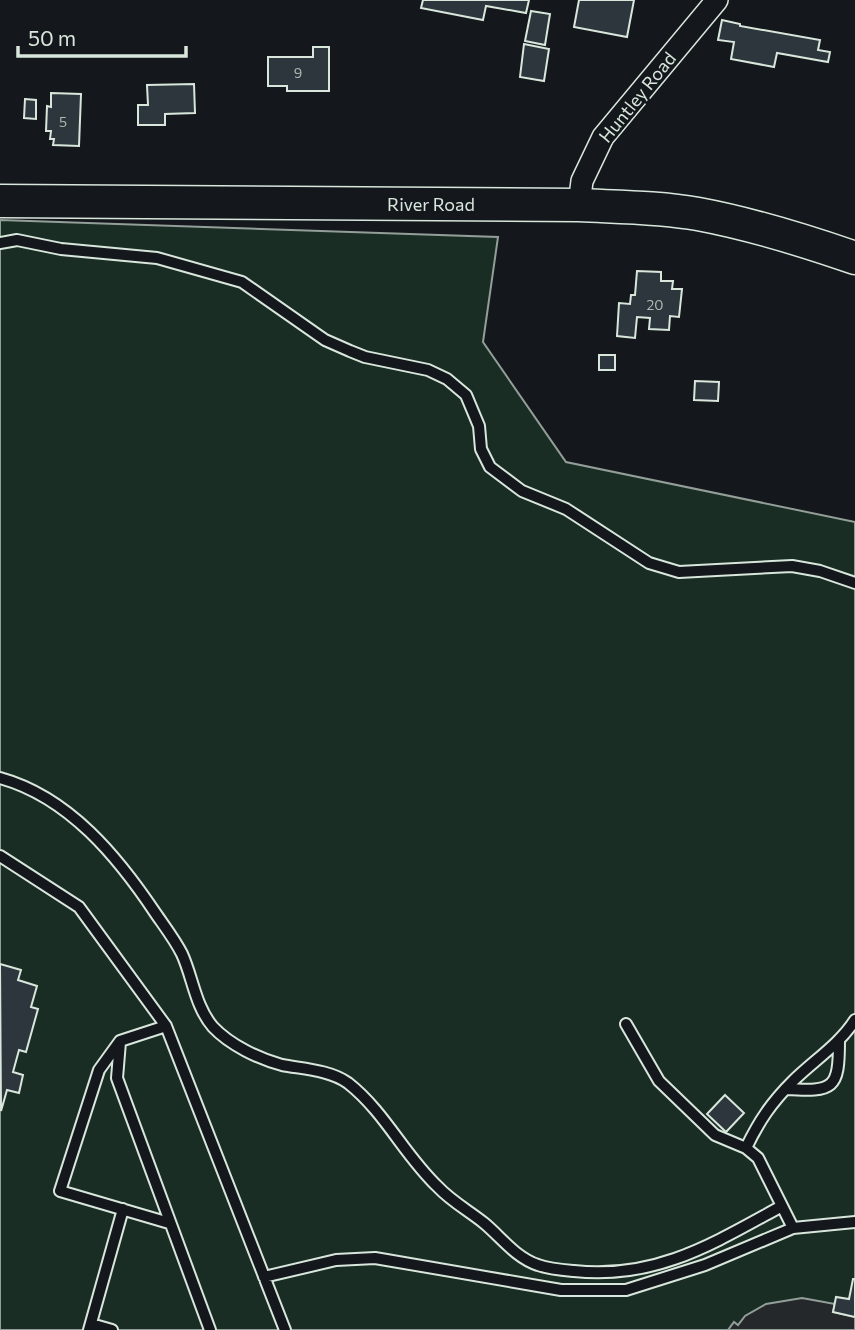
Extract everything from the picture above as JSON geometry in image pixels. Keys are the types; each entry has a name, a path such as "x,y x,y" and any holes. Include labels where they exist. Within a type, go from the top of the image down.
{"main road":[{"name":"River Road","path":"0,201 579,205 662,209 777,231 855,258"}],"street":[{"name":"Huntley Road","path":"579,205 582,181 603,137 716,0"}],"lane":[{"path":"0,243 17,240 70,250 157,258 242,282 338,346 365,357 428,370 447,379 466,396 479,426 481,449 490,467 522,491 566,509 649,563 679,572 792,566 820,571 855,583"},
{"path":"0,778 37,793 83,824 132,878 182,954 200,1005 213,1026 232,1042 279,1064 324,1073 345,1081 373,1106 438,1188 485,1224 510,1248 536,1265 595,1273 671,1262 701,1250 782,1206"},
{"path":"0,856 79,907 166,1026 285,1330"},
{"path":"746,1148 762,1115 786,1089 839,1041 855,1020"},
{"path":"626,1024 659,1081 715,1135 746,1148 758,1158 793,1228"},
{"path":"166,1026 120,1041 99,1070 60,1191 169,1223"},
{"path":"120,1041 117,1078 210,1330"},
{"path":"786,1089 821,1090 827,1087 839,1070 839,1041"},
{"path":"112,1330 90,1327 123,1209"},
{"path":"264,1277 336,1260 375,1258 561,1290 626,1290 705,1265 793,1228 855,1222"}],"green space":[{"path":"0,220 498,237 483,342 566,462 855,522 855,1330 0,1330"}],"shaded area":[{"path":"802,1298 835,1304 833,1312 855,1317 855,1330 728,1330 734,1322 738,1325 745,1316 766,1304"}],"building":[{"path":"423,0 529,0 526,13 486,6 483,20 421,8"},
{"path":"579,0 634,0 627,37 574,27"},
{"path":"531,11 550,14 545,45 525,41"},
{"path":"722,20 740,26 820,40 818,50 830,52 828,62 777,53 774,67 731,59 734,42 718,40"},
{"path":"524,44 549,49 544,81 520,77"},
{"path":"313,47 329,47 329,91 287,91 287,86 268,86 268,57 313,57"},
{"path":"194,84 195,113 165,114 165,125 138,125 138,105 148,105 147,85"},
{"path":"51,93 81,94 79,146 53,145 54,139 50,139 51,131 46,131 47,106 51,107"},
{"path":"25,99 36,100 36,119 24,118"},
{"path":"637,271 661,272 661,281 673,281 672,289 682,289 679,317 670,316 669,330 649,329 650,318 637,317 635,338 617,336 619,303 630,304 631,295 635,295"},
{"path":"599,355 615,355 615,370 599,370"},
{"path":"695,381 719,382 718,401 694,400"},
{"path":"0,964 21,970 18,980 37,986 31,1007 38,1009 26,1052 19,1050 13,1072 23,1075 19,1093 7,1090 1,1111"},
{"path":"725,1095 744,1113 726,1132 707,1114"},
{"path":"853,1279 855,1317 833,1312 836,1297 849,1299"}]}
